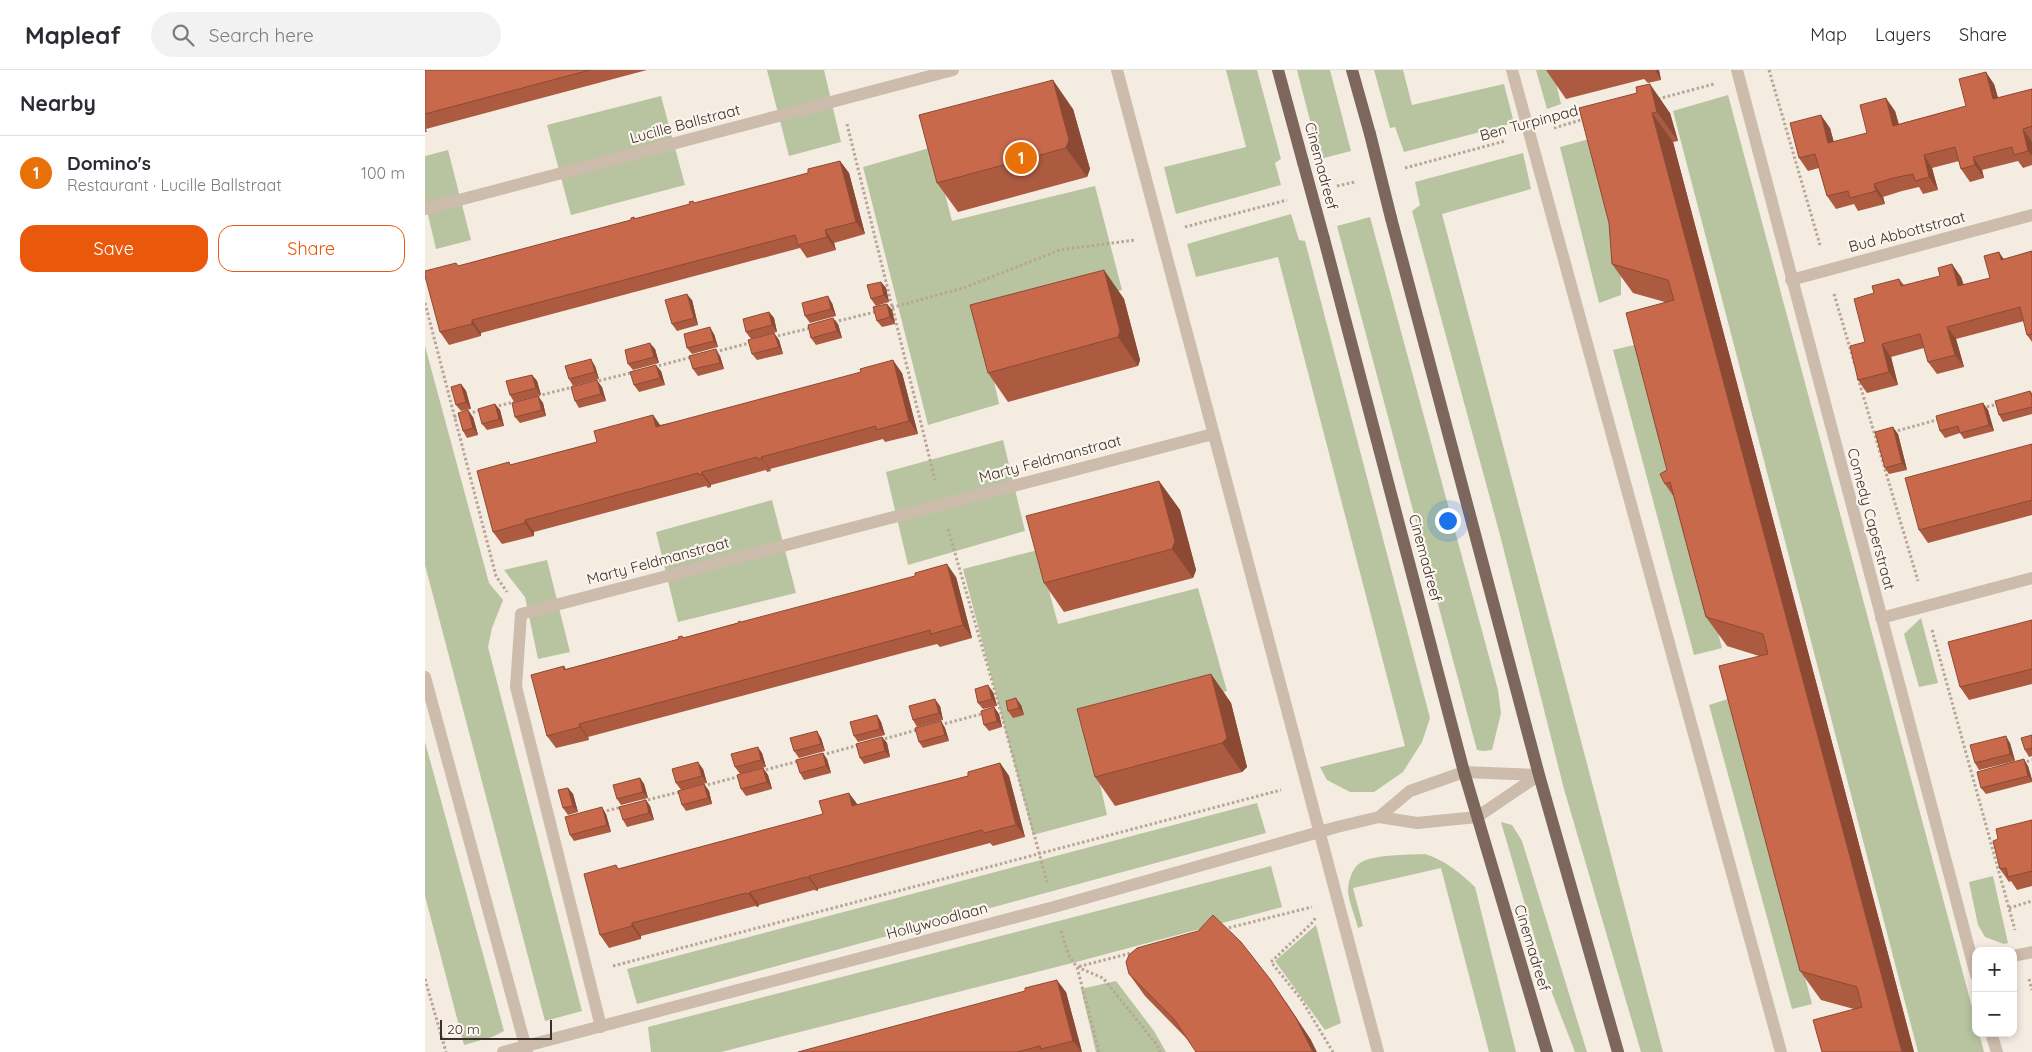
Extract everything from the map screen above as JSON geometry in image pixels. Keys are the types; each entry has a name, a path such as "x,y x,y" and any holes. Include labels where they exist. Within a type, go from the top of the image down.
{"main road":[{"name":"Cinemadreef","path":"1278,70 1464,772 1547,1052"},
{"path":"1353,70 1539,775 1618,1052"}],"street":[{"name":"Lucille Ballstraat","path":"425,209 953,70"},
{"path":"1117,70 1378,1052"},
{"path":"1512,70 1781,1052"},
{"name":"Comedy Caperstraat","path":"1738,74 1972,958"},
{"name":"Bud Abbottstraat","path":"1791,280 2032,215"},
{"name":"Marty Feldmanstraat","path":"521,614 1213,434"},
{"path":"1881,618 2032,578"},
{"path":"521,614 516,687 601,1027"},
{"path":"425,677 526,1049"},
{"name":"Hollywoodlaan","path":"1379,817 1410,791 1464,772 1539,775"},
{"name":"Hollywoodlaan","path":"503,1052 526,1049 601,1027 1054,907 1379,817 1417,823 1477,817 1539,775"},
{"path":"1992,1037 1997,1052"}],"path":[{"path":"1653,101 1738,74 1769,70 1926,606 2032,990"},
{"path":"841,99 941,504 1054,907 1069,956 1077,967 1099,1052"},
{"name":"Ben Turpinpad","path":"1469,151 1587,119"},
{"path":"826,324 966,287 1060,250 1141,240 1160,234"},
{"path":"425,303 496,576 521,614"},
{"path":"769,338 817,326"},
{"path":"712,352 759,341"},
{"path":"645,369 693,357"},
{"path":"588,384 635,372"},
{"path":"493,407 578,386"},
{"path":"1977,409 2004,402"},
{"path":"454,417 483,410"},
{"path":"1876,437 1949,417"},
{"path":"933,726 1000,709"},
{"path":"876,741 924,729"},
{"path":"818,756 866,744"},
{"path":"751,773 809,758"},
{"path":"2015,765 2032,760"},
{"path":"1973,776 1981,774"},
{"path":"694,788 742,776"},
{"path":"587,973 1039,852 1287,789"},
{"path":"636,803 684,791"},
{"path":"598,813 627,806"},
{"path":"2009,908 2032,901"},
{"path":"1221,930 1318,906"},
{"path":"1316,913 1314,921 1271,962 1301,999 1333,1052"},
{"path":"1077,967 1144,950"},
{"path":"1077,967 1103,978 1157,1045 1160,1052"},
{"path":"425,979 446,1052"}],"green space":[{"path":"767,70 824,70 841,142 789,156"},
{"path":"1226,70 1257,70 1281,159 1275,163 1281,185 1176,214 1164,167 1246,147"},
{"path":"1297,70 1330,70 1351,151 1320,159"},
{"path":"1374,70 1403,70 1412,105 1504,84 1514,123 1404,152 1395,127 1390,128"},
{"path":"1536,70 1553,70 1561,104 1547,109"},
{"path":"1728,95 1972,1007 1972,1037 1980,1037 1984,1052 1918,1052 1673,111"},
{"path":"661,96 685,185 571,215 547,125"},
{"path":"1593,138 1621,256 1621,295 1599,303 1560,147"},
{"path":"933,147 952,221 1095,186 1122,290 983,329 999,404 928,425 863,167"},
{"path":"448,150 471,240 436,249 425,202 425,156"},
{"path":"1523,153 1531,189 1442,214 1663,1052 1641,1052 1564,789 1500,535 1412,211 1420,205 1415,182"},
{"path":"1291,214 1299,240 1305,241 1430,718 1422,742 1403,772 1374,792 1350,792 1327,780 1320,767 1405,746 1278,257 1196,277 1187,244"},
{"path":"1370,217 1498,690 1501,713 1492,750 1477,750 1337,226"},
{"path":"1642,343 1722,648 1694,655 1613,350"},
{"path":"425,346 489,583 503,600 492,628 488,647 582,1011 545,1021 425,565"},
{"path":"1003,440 1025,531 908,565 886,472"},
{"path":"772,500 796,593 678,622 656,532"},
{"path":"1038,550 1058,624 1198,588 1227,691 1088,731 1107,815 1033,835 963,569"},
{"path":"547,560 570,652 538,659 525,597 504,570"},
{"path":"1921,618 1938,683 1919,687 1904,634"},
{"path":"1731,698 1812,1004 1792,1009 1709,705"},
{"path":"425,742 504,1031 492,1037 464,1045 425,896"},
{"path":"1257,803 1266,833 637,1004 627,969"},
{"path":"1501,822 1512,825 1522,841 1587,1052 1575,1052 1547,980"},
{"path":"1425,854 1452,868 1475,887 1516,1052 1489,1052 1441,868 1353,888 1363,926 1358,928 1348,891 1351,876 1357,865 1366,860 1382,856"},
{"path":"1271,866 1282,907 1080,961 721,1052 651,1052 648,1027"},
{"path":"1993,876 2008,943 2004,944 1985,937 1978,925 1969,882"},
{"path":"1316,925 1341,1023 1325,1030 1275,961"},
{"path":"1116,981 1154,1031 1166,1052 1096,1052 1081,989"}],"building":[{"path":"425,70 590,70 425,114"},
{"path":"1986,72 1993,99 2032,89 2032,126 2023,129 2028,151 2014,155 2012,147 1973,157 1975,165 1961,169 1955,147 1924,155 1929,177 1915,181 1913,174 1893,178 1874,184 1876,191 1850,198 1848,191 1827,196 1815,154 1799,158 1790,123 1821,115 1828,143 1867,133 1860,105 1886,98 1893,126 1966,106 1959,79"},
{"path":"1053,80 1069,140 1066,148 937,183 919,115"},
{"path":"1650,84 1657,112 1652,113 1902,1052 1822,1052 1813,1020 1862,1007 1857,987 1800,971 1719,666 1768,654 1763,634 1706,617 1670,482 1665,484 1660,474 1667,470 1626,313 1674,300 1668,280 1612,264 1609,223 1579,108 1637,93 1636,87"},
{"path":"840,161 856,222 825,230 827,237 798,245 795,235 472,320 472,324 440,332 425,271 456,263 458,266 631,220 634,217 634,219 690,204 689,202 693,201 694,203 808,173 808,169"},
{"path":"2032,251 2032,334 2027,335 2020,307 1947,327 1955,355 1928,362 1920,334 1882,344 1889,372 1858,380 1850,346 1865,342 1854,299 1874,293 1872,286 1899,279 1901,286 1940,276 1938,268 1952,264 1958,286 1990,278 1984,256 1999,252 2001,260"},
{"path":"1104,270 1120,331 1118,337 988,373 970,305"},
{"path":"881,282 884,295 871,299 867,285"},
{"path":"687,294 694,318 672,324 665,300"},
{"path":"828,296 831,309 805,316 802,303"},
{"path":"887,304 890,317 877,321 873,307"},
{"path":"769,312 772,325 746,332 743,319"},
{"path":"833,318 837,331 811,338 808,325"},
{"path":"710,327 714,341 687,348 684,334"},
{"path":"774,333 779,347 752,354 748,340"},
{"path":"650,343 654,357 628,364 625,350"},
{"path":"716,349 720,363 693,369 689,356"},
{"path":"591,359 595,372 569,379 565,366"},
{"path":"893,360 909,421 876,430 876,426 761,457 762,459 757,457 702,472 699,475 698,473 525,520 525,523 493,532 477,471 509,462 510,465 597,442 594,431 653,415 656,427 861,372 860,369"},
{"path":"656,365 660,378 634,385 630,372"},
{"path":"532,375 536,388 510,395 506,381"},
{"path":"597,380 601,394 575,401 571,387"},
{"path":"461,384 466,402 456,405 451,387"},
{"path":"2030,391 2032,407 1999,415 1995,401"},
{"path":"538,396 542,410 515,417 512,403"},
{"path":"1983,403 1989,425 1960,433 1958,426 1940,431 1936,416"},
{"path":"495,404 499,419 482,424 478,409"},
{"path":"468,410 473,428 463,431 458,413"},
{"path":"1893,427 1902,463 1885,468 1875,432"},
{"path":"2032,444 2032,500 1919,530 1905,478"},
{"path":"1159,481 1175,541 1172,549 1044,583 1026,516"},
{"path":"947,564 963,625 931,634 930,630 579,724 580,727 547,736 531,675 564,666 564,670 679,639 678,637 682,636 683,638 738,623 739,621 915,576 915,573"},
{"path":"2032,620 2032,669 1960,687 1948,642"},
{"path":"1211,674 1227,738 1222,743 1095,777 1077,709"},
{"path":"988,685 992,699 978,703 975,689"},
{"path":"1016,698 1019,708 1008,711 1006,701"},
{"path":"935,699 939,713 913,720 909,706"},
{"path":"994,707 997,721 984,725 981,711"},
{"path":"877,715 880,729 854,736 850,722"},
{"path":"941,721 945,735 919,742 915,728"},
{"path":"817,731 821,744 794,751 790,738"},
{"path":"2032,735 2032,748 2025,750 2021,738"},
{"path":"2006,736 2010,754 1975,763 1970,745"},
{"path":"882,737 885,751 860,758 856,744"},
{"path":"758,747 761,760 735,767 731,754"},
{"path":"823,753 826,766 800,773 796,760"},
{"path":"2024,759 2028,776 1981,788 1977,772"},
{"path":"698,762 702,776 676,783 672,769"},
{"path":"1000,763 1016,825 984,833 982,830 809,876 809,878 806,877 750,892 749,894 746,893 632,923 632,926 600,935 584,874 616,865 618,869 823,814 819,801 849,793 852,806 968,776 968,772"},
{"path":"763,768 767,782 741,789 737,775"},
{"path":"640,778 643,792 617,799 613,785"},
{"path":"704,784 708,798 682,805 678,791"},
{"path":"568,788 573,806 563,808 558,790"},
{"path":"646,800 649,813 623,820 619,807"},
{"path":"602,807 607,825 570,835 565,817"},
{"path":"2032,820 2032,871 2008,877 2006,868 2000,869 1993,841 1998,839 1996,829"},
{"path":"1213,915 1241,942 1270,979 1296,1018 1313,1052 1196,1052 1174,1019 1129,974 1126,962 1129,955 1137,948 1198,931"},
{"path":"1057,980 1073,1041 1041,1049 1040,1046 1017,1052 798,1052 1025,991 1025,988"}],"place":[{"name":"Domino's","path":"1021,158"}]}
